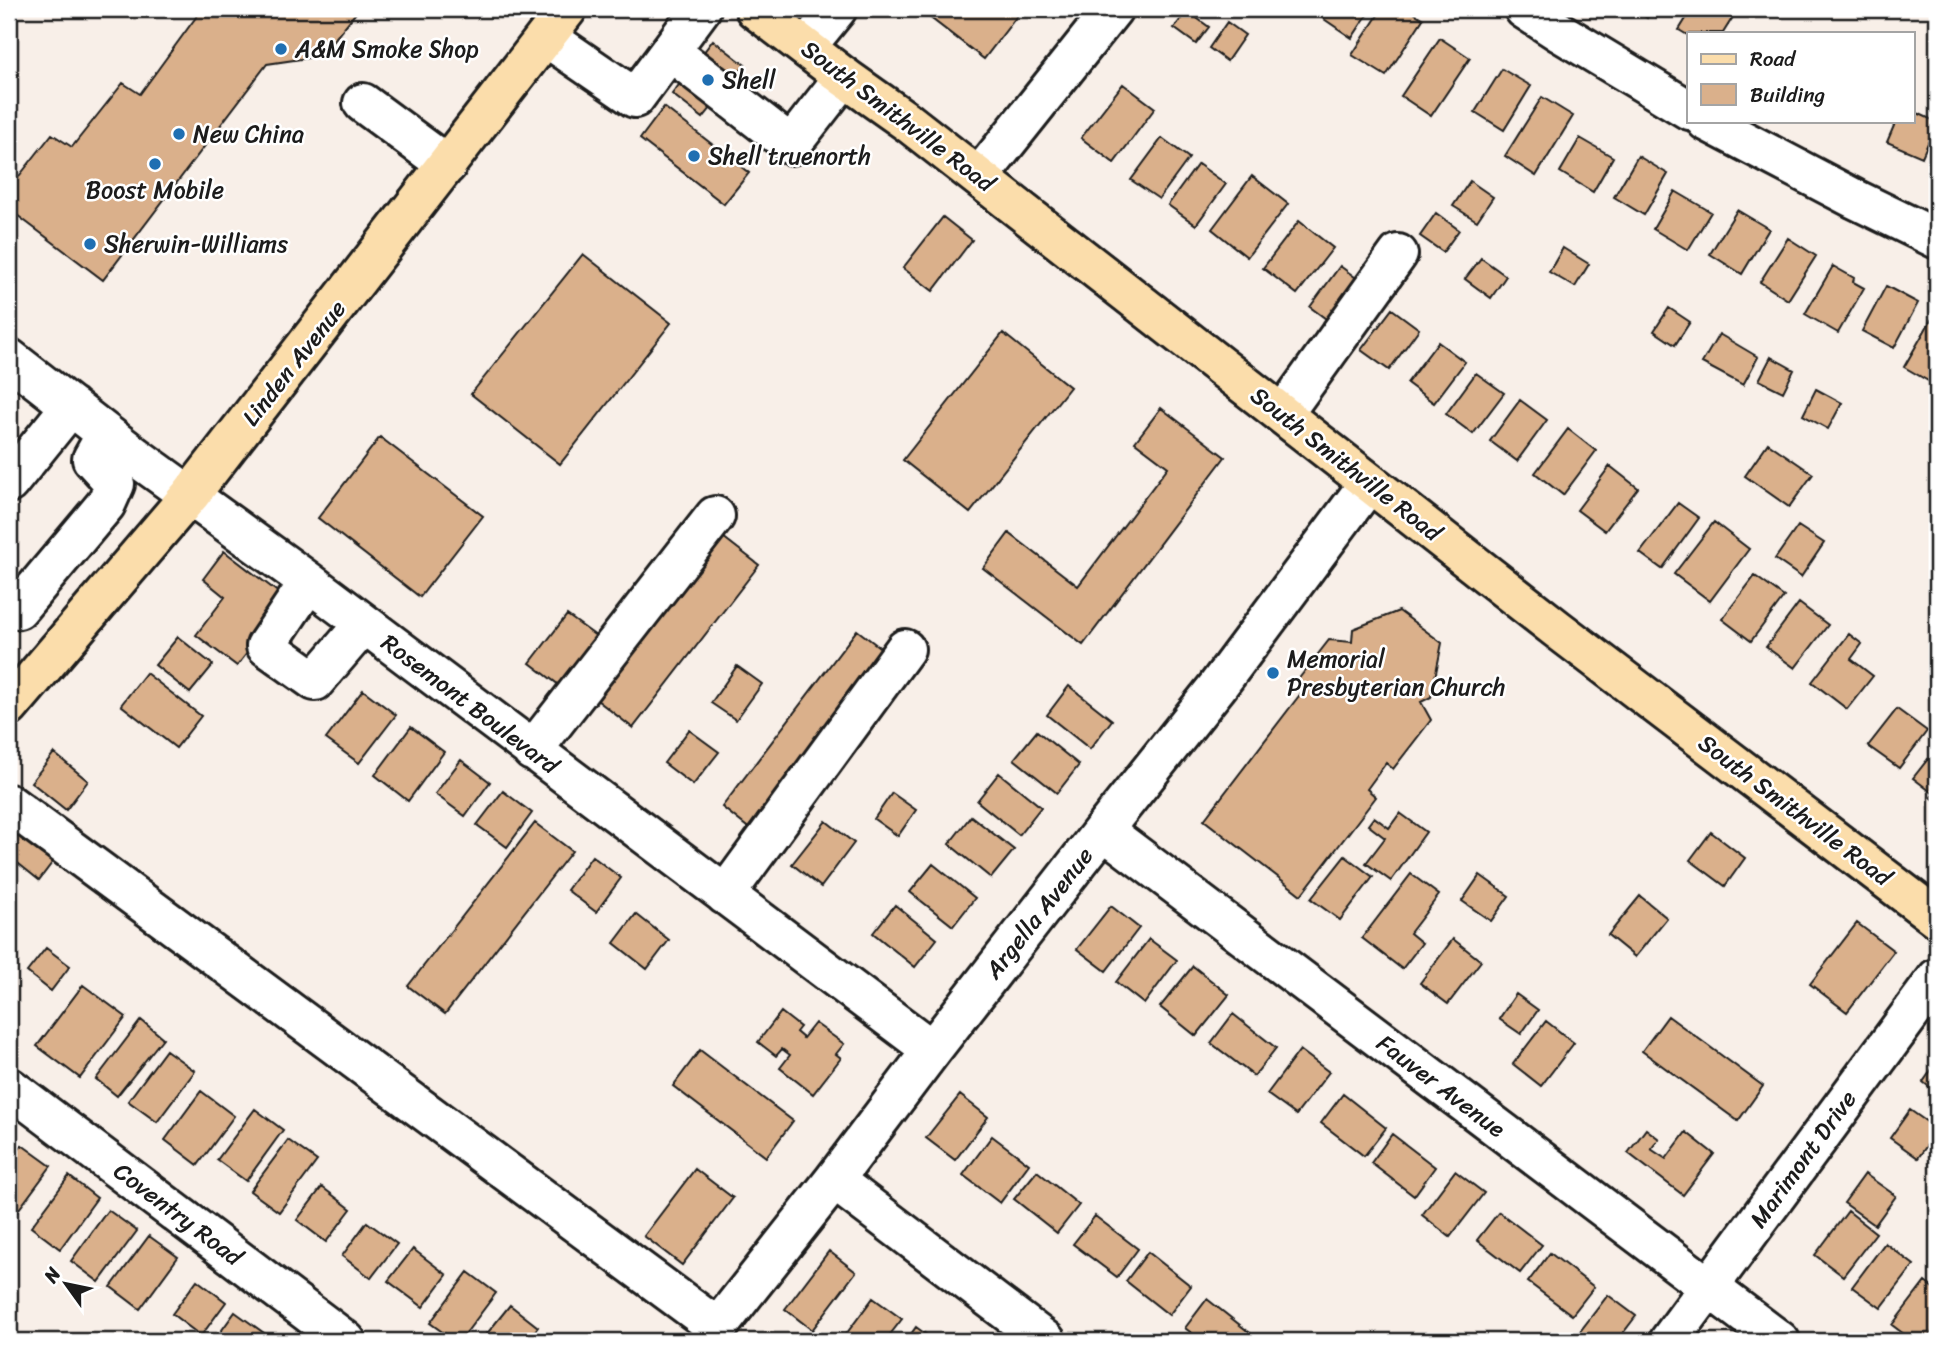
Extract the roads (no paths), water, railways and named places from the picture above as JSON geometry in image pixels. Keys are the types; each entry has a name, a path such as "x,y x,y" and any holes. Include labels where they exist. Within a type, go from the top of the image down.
{"main road":[{"name":"South Smithville Road","path":"755,9 909,123 1567,637 1937,918"},
{"name":"Linden Avenue","path":"9,707 190,495 556,23"}],"street":[{"path":"556,23 635,98 701,9"},
{"path":"806,47 838,9"},
{"path":"979,177 1113,9"},
{"path":"1524,9 1687,109"},
{"path":"670,51 791,145 845,77"},
{"path":"363,103 447,165"},
{"path":"1708,122 1855,200 1937,239"},
{"path":"1283,414 1398,254"},
{"name":"Rosemont Boulevard","path":"9,358 63,416 99,447 135,456 190,495 932,1050"},
{"path":"9,390 63,416 9,483"},
{"path":"9,602 18,610 106,504 115,484 99,447"},
{"name":"Argella Avenue","path":"712,1335 1102,830 1217,687 1369,483"},
{"path":"532,751 715,516"},
{"path":"309,582 266,646 315,681 364,624"},
{"path":"725,895 905,649"},
{"path":"9,804 712,1335"},
{"name":"Fauver Avenue","path":"1102,830 1780,1341"},
{"name":"Marimont Drive","path":"1669,1341 1937,978"},
{"name":"Coventry Road","path":"9,1087 346,1341"},
{"path":"834,1180 1046,1341"}],"place":[{"name":"A&M Smoke Shop","path":"281,49"},
{"name":"Shell","path":"708,80"},
{"name":"New China","path":"179,134"},
{"name":"Shell truenorth","path":"694,156"},
{"name":"Boost Mobile","path":"155,164"},
{"name":"Sherwin-Williams","path":"90,244"},
{"name":"Memorial Presbyterian Church","path":"1273,673"}]}
